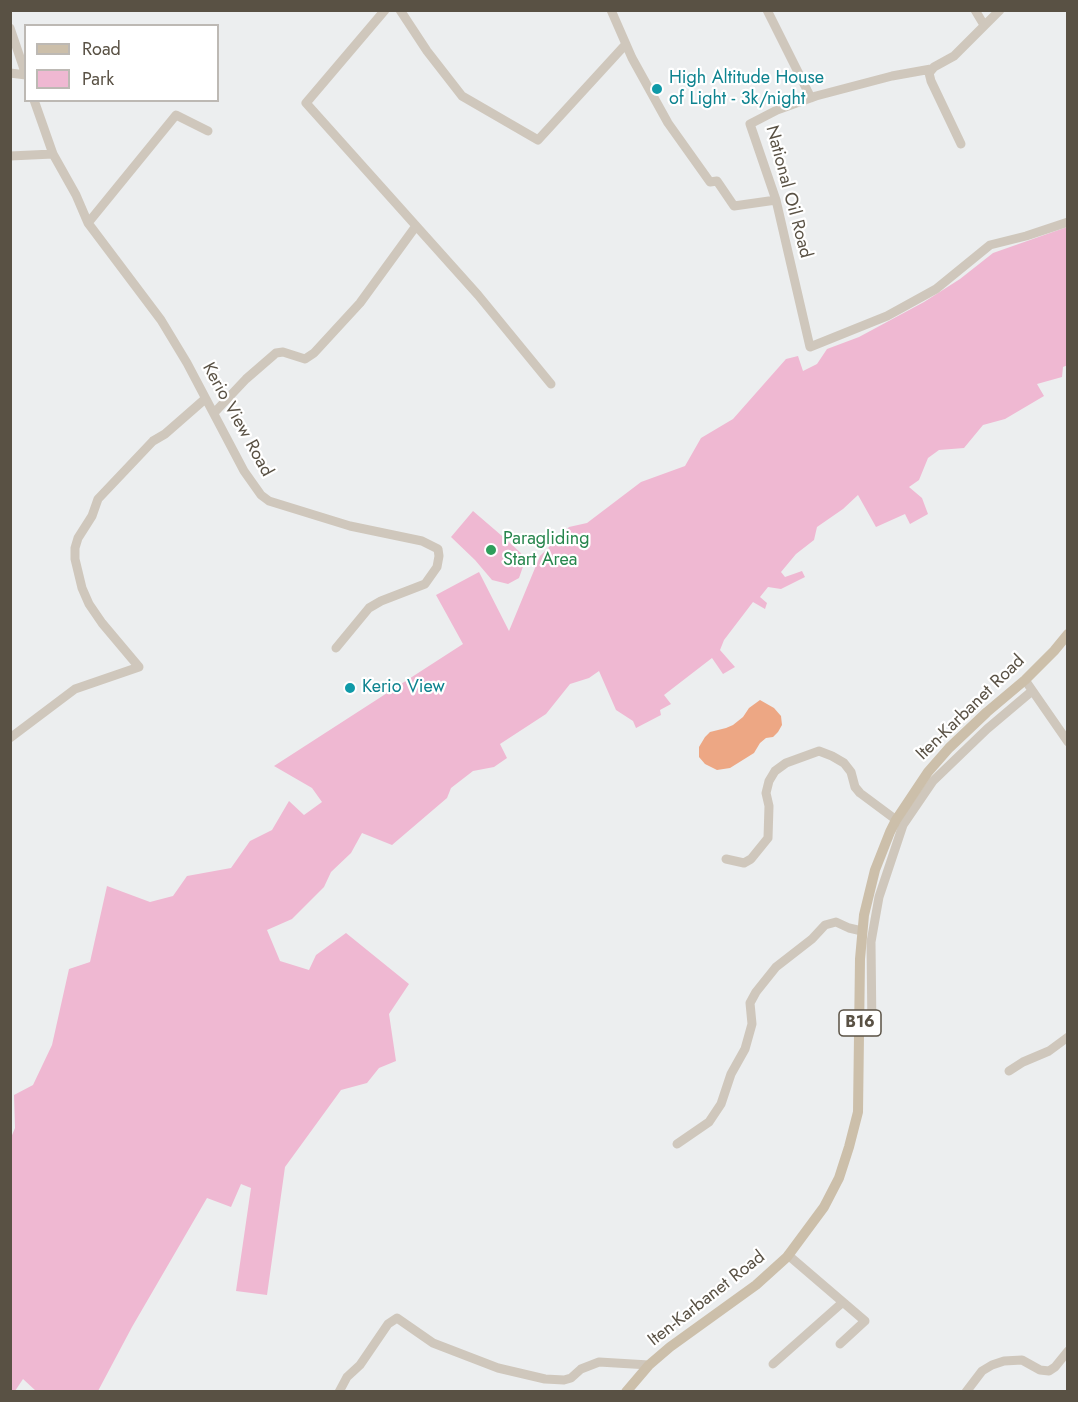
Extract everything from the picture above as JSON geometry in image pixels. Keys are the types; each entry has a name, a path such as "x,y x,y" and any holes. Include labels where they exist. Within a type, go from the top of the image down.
{"main road":[{"name":"Iten-Karbanet Road","path":"626,1392 649,1365 702,1323 756,1285 788,1255 824,1207 839,1178 858,1112 860,959 864,915 875,870 928,772 949,748 1025,680 1068,634"}],"street":[{"path":"385,10 306,103 478,295 551,384"},
{"path":"400,10 427,51 462,96 538,140 626,44"},
{"path":"767,10 811,98"},
{"path":"975,10 984,25"},
{"path":"961,144 929,73 931,69 954,56 1000,10"},
{"path":"614,11 626,44 668,123 710,182 717,181 734,206 776,200"},
{"path":"10,28 24,69"},
{"name":"National Oil Road","path":"931,69 892,76 811,98 777,110 750,124 776,200 810,347 897,311 936,289 990,245 1026,237 1068,222"},
{"name":"Kerio View Road","path":"35,102 53,154 76,195 82,214 161,320 187,363 244,471 261,495 269,501 350,526 422,541 438,549 437,567 425,584 381,601 369,609 336,648"},
{"path":"88,223 176,115 208,131"},
{"path":"10,156 53,154"},
{"path":"214,413 246,379 276,353 283,352 305,358 314,353 360,303 416,226"},
{"path":"10,738 75,689 140,667 102,623 89,604 82,588 75,559 75,548 98,499 153,441 165,434 205,399"},
{"path":"1025,680 1068,742"},
{"path":"872,1032 871,942 879,897 899,822 933,781 987,729 1032,691"},
{"path":"726,859 744,863 752,859 768,838 769,806 766,793 769,781 786,763 819,751 844,763 851,772 855,787 860,793 899,822"},
{"path":"677,1144 709,1122 721,1104 731,1074 745,1049 752,1024 750,1003 776,967 812,939 825,925 836,922 862,931"},
{"path":"1009,1071 1049,1051 1068,1037"},
{"path":"788,1255 865,1321 840,1344"},
{"path":"773,1364 843,1302"},
{"path":"339,1392 347,1377 360,1365 388,1324 397,1318 433,1343 498,1368 545,1379 571,1378 581,1369 599,1362 649,1365"},
{"path":"966,1392 982,1371 992,1365 1004,1361 1022,1360 1044,1372 1055,1367 1068,1351"}],"green space":[{"path":"1067,227 1068,365 1063,367 1062,377 1037,384 1044,396 1005,419 983,425 964,448 939,450 928,458 919,480 909,487 922,498 928,514 910,524 905,514 876,527 858,495 843,509 817,527 814,540 796,554 781,572 785,577 802,571 805,577 781,589 768,587 760,597 767,603 765,609 753,602 724,640 720,650 735,667 723,674 712,658 664,695 671,704 660,710 661,715 636,728 633,721 616,710 599,671 589,678 570,684 546,714 500,744 507,758 494,767 473,771 451,788 447,798 392,845 362,833 351,853 331,872 324,887 292,919 267,930 280,961 309,970 316,955 346,933 409,984 389,1014 396,1061 379,1068 367,1083 341,1090 285,1167 267,1295 236,1291 251,1188 241,1184 231,1207 207,1198 132,1327 98,1391 36,1391 23,1379 15,1391 11,1391 10,1140 15,1128 14,1095 33,1085 52,1045 69,969 90,962 107,886 150,902 173,896 187,876 231,868 250,841 272,830 289,801 304,815 322,802 312,788 274,766 463,644 436,595 479,572 509,631 540,556 569,527 587,523 641,482 685,466 701,438 733,419 786,359 798,356 803,371 817,364 827,349 859,337 924,302 960,279 993,253"},
{"name":"Paragliding Start Area","path":"473,511 526,558 519,578 508,584 492,580 451,537"}],"shaded area":[{"path":"760,700 774,708 781,716 782,725 778,732 760,743 754,753 730,768 717,770 705,764 699,757 699,747 705,737 710,732 733,725"}],"place":[{"name":"High Altitude House of Light - 3k/night","path":"657,89"},
{"name":"Paragliding Start Area","path":"491,550"},
{"name":"Kerio View","path":"350,688"}]}
